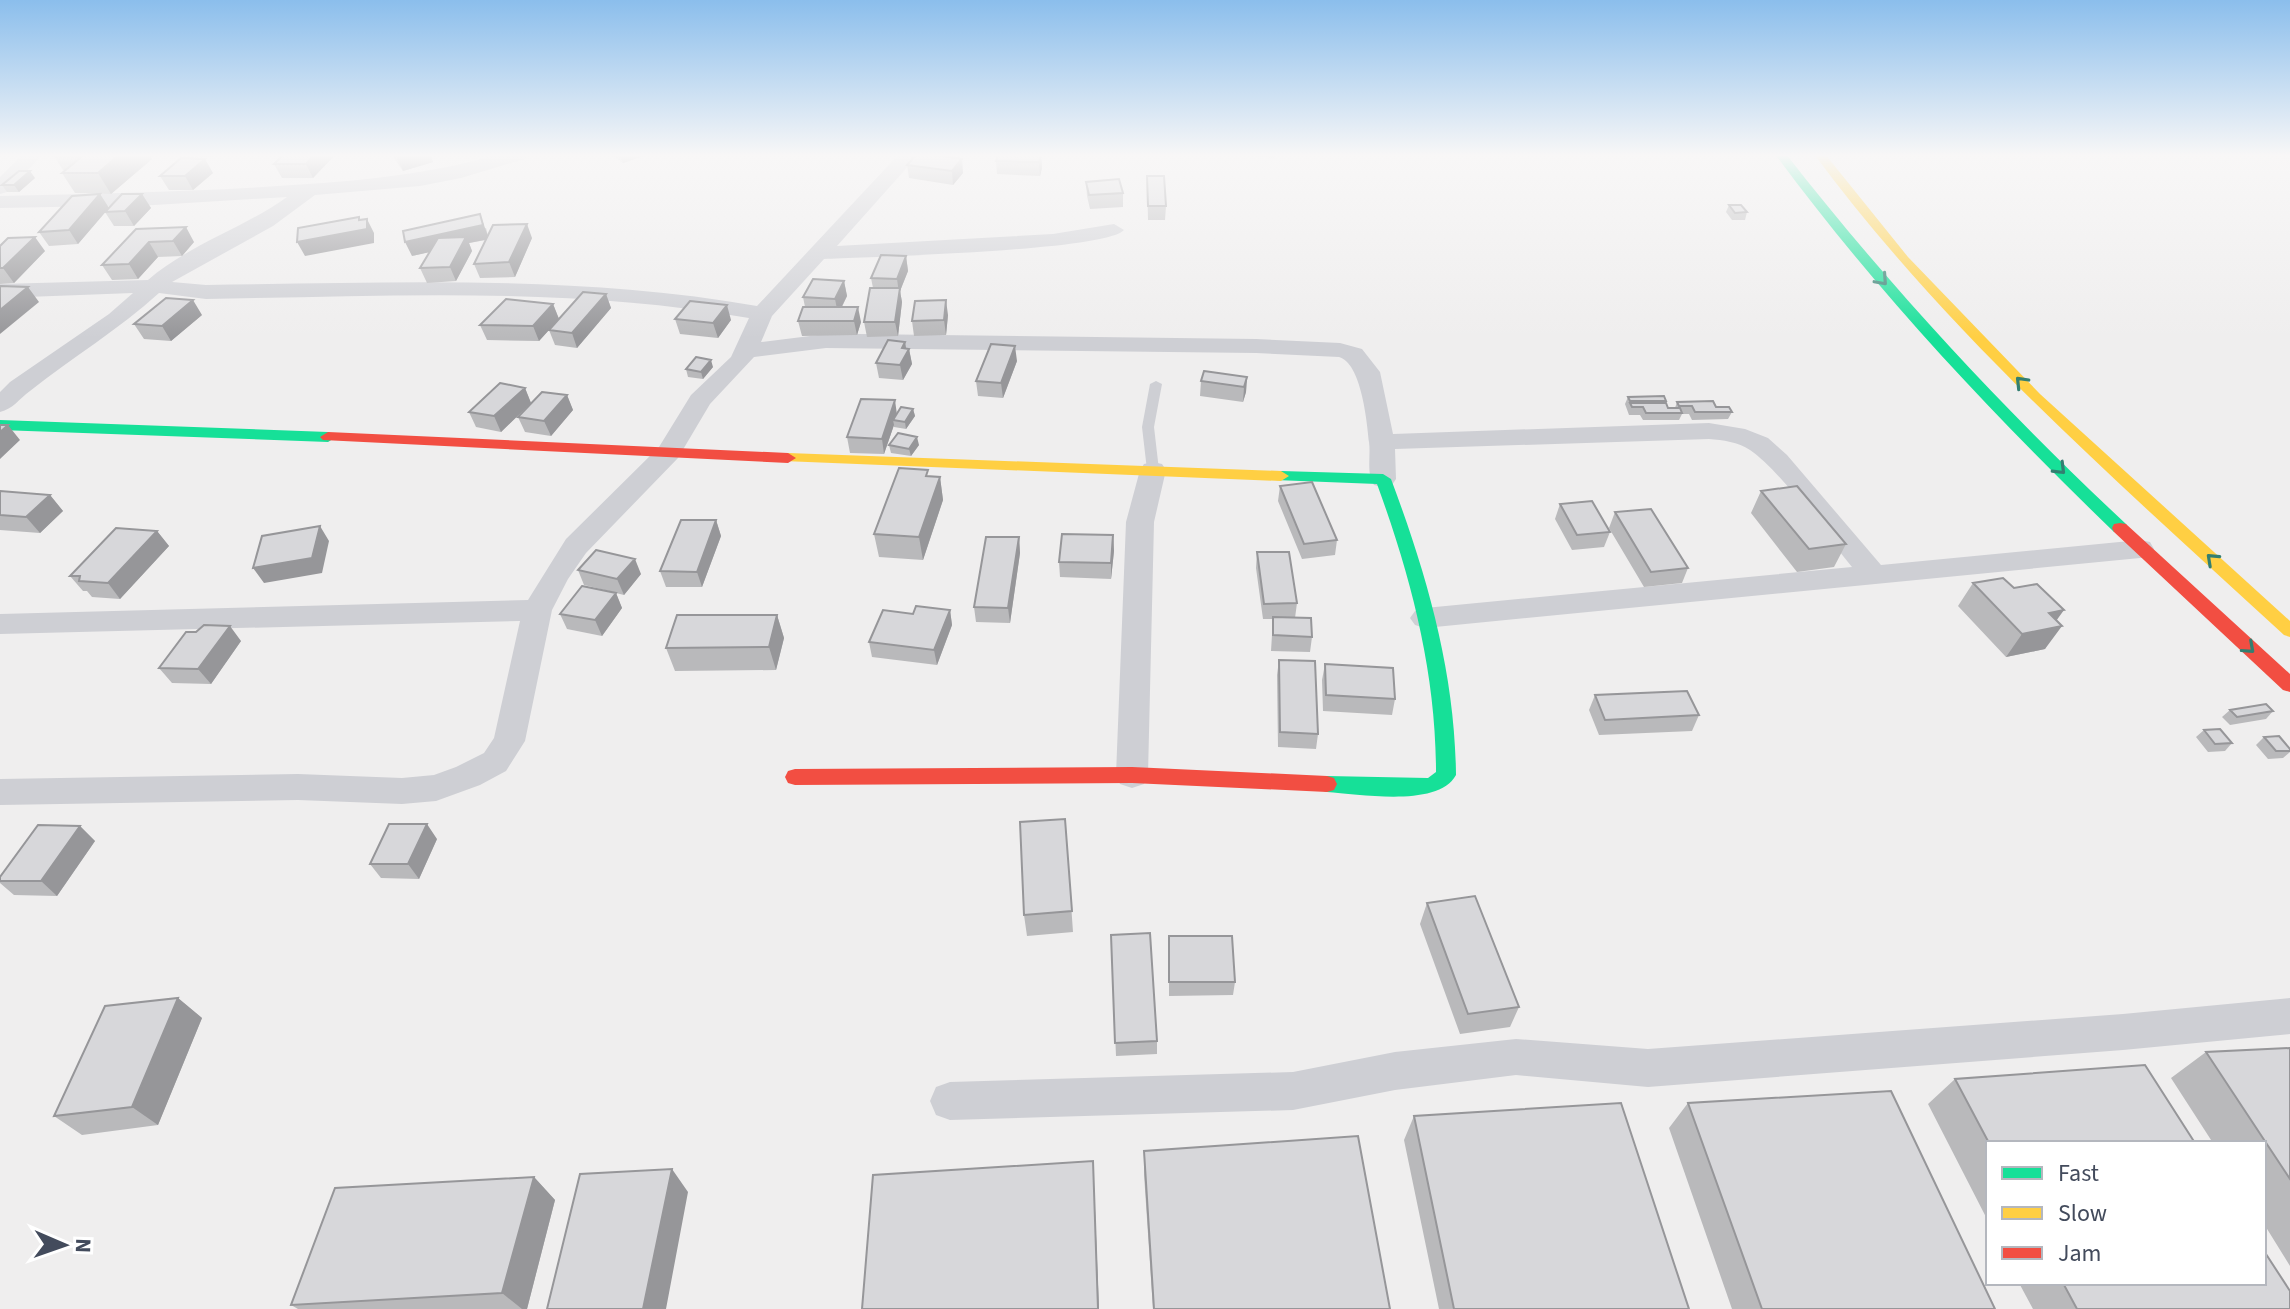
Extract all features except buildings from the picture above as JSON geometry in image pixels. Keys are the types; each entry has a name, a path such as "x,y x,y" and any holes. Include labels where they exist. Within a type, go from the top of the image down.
{"main road":[{"path":"1825,215 1970,380 2140,549 2290,685"},
{"path":"1867,215 1903,260 2035,397 2290,631"},
{"path":"0,425 396,438 822,461 1383,479 1409,549 1425,618 1447,752 1446,775 1432,786 1409,788 1132,775 795,777"}],"street":[{"path":"0,405 19,387 117,319 170,272 276,215"},
{"path":"0,792 298,787 402,791 436,788 495,762 509,741 537,610 556,575 576,546 669,452 700,400 731,371 746,351 762,314 855,215"},
{"path":"821,253 1053,240 1114,230"},
{"path":"0,291 154,286 206,292 571,290 655,296 762,314"},
{"path":"746,351 848,341 1256,346 1340,350 1354,354 1368,372 1382,442 1383,479"},
{"path":"1382,442 1709,431 1736,434 1759,444 1778,461 1874,575"},
{"path":"1132,775 1140,522 1153,470"},
{"path":"1425,618 2140,549"},
{"path":"0,624 537,610"},
{"path":"950,1101 1293,1091 1395,1071 1516,1057 1648,1068 2123,1032 2290,1016"}],"lane":[{"path":"1153,470 1148,427 1156,384"}],"traffic: fast":[{"path":"1828,215 1942,348 2029,440 2120,528"},
{"path":"0,425 328,437"},
{"path":"1281,476 1383,479 1407,548 1437,664 1446,740 1446,775 1432,786 1409,788 1327,784"}],"traffic: slow":[{"path":"1867,215 1903,260 2035,397 2290,631"},
{"path":"788,458 1281,476"}],"traffic: jam":[{"path":"328,437 788,458"},
{"path":"2120,528 2290,685"},
{"path":"795,777 1132,775 1327,784"}]}
